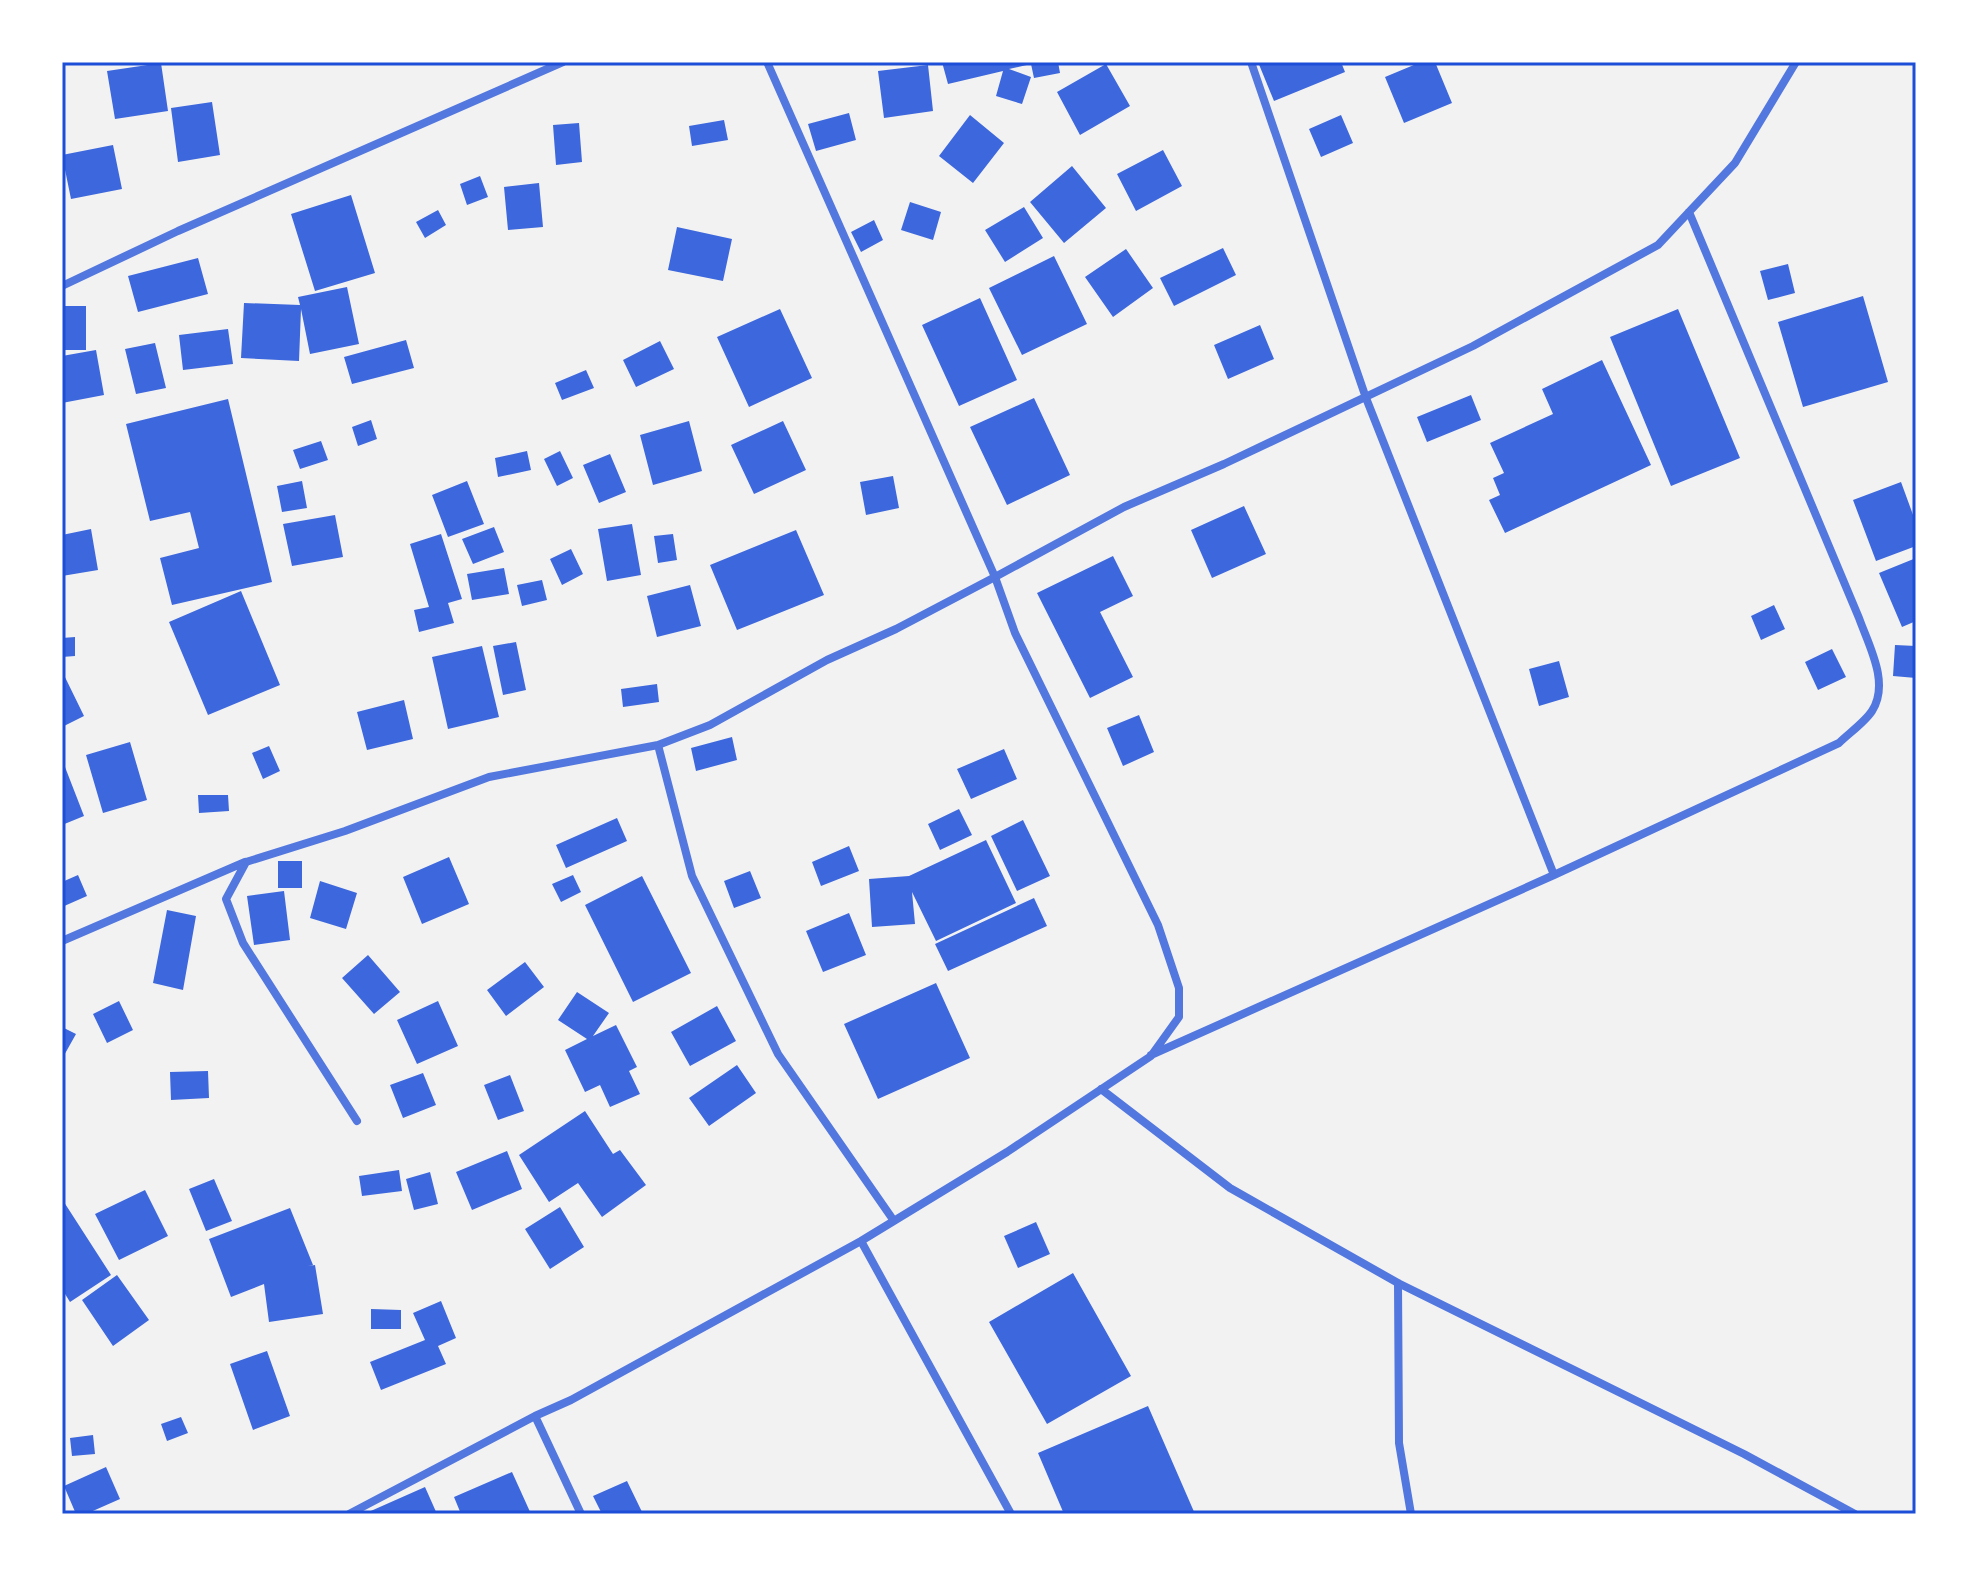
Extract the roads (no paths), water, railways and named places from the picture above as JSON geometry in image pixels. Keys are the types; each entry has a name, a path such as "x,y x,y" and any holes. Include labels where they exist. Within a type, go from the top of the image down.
{"street":[{"path":"62,286 178,231 563,62"},
{"path":"767,62 995,577 1015,633 1158,925 1179,988 1179,1017 1151,1056"},
{"path":"1251,62 1366,398 1554,875"},
{"path":"62,941 246,862 345,831 489,777 658,745 710,725 827,660 896,629 1124,507 1224,464 1473,346 1658,245 1735,163 1796,62"},
{"path":"349,1514 571,1400 861,1241 1007,1152 1151,1056 1839,743 1872,711 1879,688 1878,671 1859,618 1689,212"},
{"path":"658,745 692,876 778,1054 894,1221"},
{"path":"246,862 226,899 243,943 357,1121"},
{"path":"1101,1089 1230,1188 1398,1283 1661,1412 1855,1514"},
{"path":"861,1241 1011,1514"},
{"path":"1398,1283 1399,1443 1411,1514"},
{"path":"535,1416 581,1514"}]}
